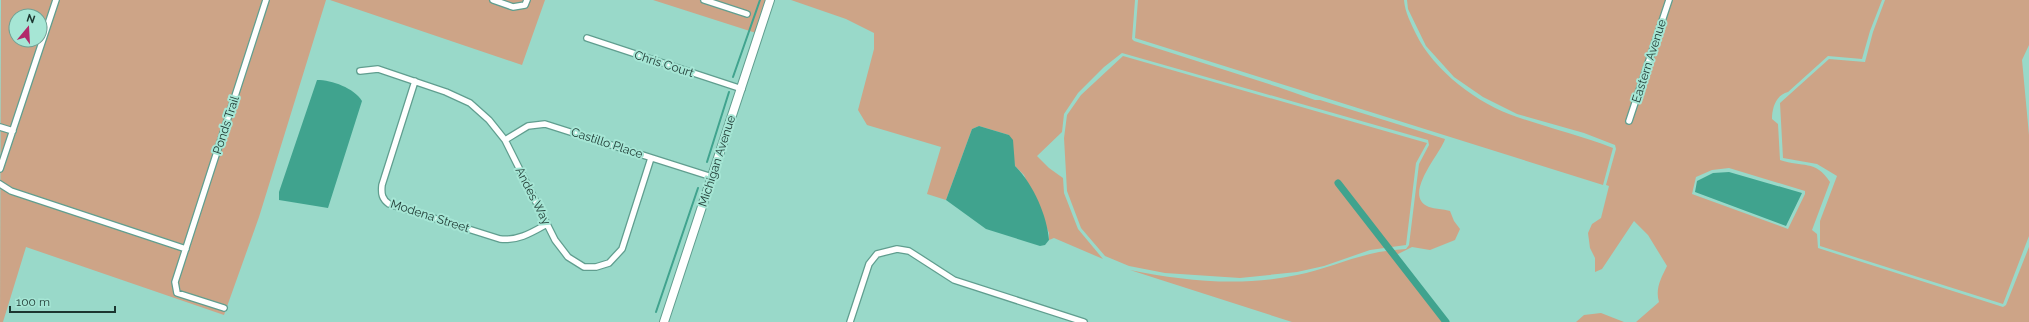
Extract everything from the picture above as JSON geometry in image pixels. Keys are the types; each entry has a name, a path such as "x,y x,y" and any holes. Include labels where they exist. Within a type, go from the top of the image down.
{"street":[{"path":"0,169 56,0"},
{"name":"Ponds Trail","path":"224,308 177,293 175,282 266,0"},
{"path":"493,0 513,6 525,4 527,0"},
{"path":"704,0 747,14"},
{"name":"Michigan Avenue","path":"664,322 742,89 770,0"},
{"name":"Eastern Avenue","path":"1629,121 1669,0"},
{"name":"Chris Court","path":"587,38 742,89"},
{"name":"Andes Way","path":"360,71 378,69 446,92 470,103 489,120 505,140 555,240 574,262 590,268 609,264 622,249 651,158"},
{"name":"Modena Street","path":"414,81 382,185 381,194 385,201 389,204 500,238 512,240 528,235 547,224"},
{"name":"Castillo Place","path":"505,140 528,126 545,124 712,177"},
{"path":"0,127 12,131"},
{"path":"0,184 11,191 186,249"},
{"path":"850,322 869,264 877,254 897,249 913,253 954,280 1084,322"}],"shaded area":[{"path":"1,0 326,0 259,217 224,315 26,247 3,322 0,322"},
{"path":"330,0 545,0 522,65"},
{"path":"653,0 767,0 756,33"},
{"path":"791,0 1135,0 1132,39 1134,41 1315,100 1320,100 1445,139 1425,174 1419,194 1421,201 1429,207 1450,211 1454,221 1460,229 1455,240 1430,250 1412,247 1394,256 1443,322 1292,322 1130,270 1192,280 1234,282 1255,281 1297,275 1370,254 1406,249 1409,245 1419,164 1429,145 1428,140 1122,53 1104,67 1078,93 1064,114 1062,132 1037,156 1049,168 1063,178 1064,193 1078,229 1103,259 1054,238 1049,240 1049,233 1024,175 1015,166 1009,135 979,126 972,129 946,200 927,194 941,147 867,125 858,110 874,49 874,33 846,19"},
{"path":"1138,0 1404,0 1408,18 1424,48 1446,73 1473,95 1487,104 1517,117 1613,148 1603,185 1135,38"},
{"path":"1407,0 1882,0 1870,31 1862,59 1828,56 1788,92 1780,96 1773,111 1772,119 1778,124 1780,160 1814,167 1819,170 1830,182 1812,230 1817,234 1818,248 2003,307 2006,305 2029,247 2029,322 1636,322 1659,302 1658,288 1667,266 1648,235 1634,221 1602,269 1595,272 1595,258 1590,248 1588,233 1592,224 1601,218 1609,186 1606,185 1616,149 1615,145 1584,133 1517,114 1483,97 1454,77 1426,46 1408,9","holes":["1729,168 1805,191 1805,194 1788,229 1692,194 1696,177 1712,170"]},
{"path":"1885,0 2029,0 2029,45 2022,60 2029,135 2029,236 2003,304 1820,246 1820,221 1837,176 1817,164 1783,158 1780,103 1829,59 1865,62 1873,32"},
{"path":"1123,56 1427,143 1416,163 1406,245 1370,250 1324,266 1297,272 1240,278 1165,273 1129,266 1105,256 1081,228 1067,191 1064,138 1067,115 1081,95"},
{"path":"317,80 336,83 354,92 362,101 328,208 279,200 279,192"},
{"path":"979,126 1009,135 1013,140 1015,166 1028,182 1042,210 1048,230 1049,240 1045,245 1040,246 986,229 946,200 972,129"},
{"path":"1729,172 1802,193 1786,226 1695,192 1697,181 1713,173"},
{"path":"1601,313 1624,322 1576,322 1584,315"}],"waterway":[{"path":"733,77 760,0"},
{"path":"707,162 729,92"},
{"path":"1338,183 1446,322"},
{"path":"656,312 698,188"}]}
